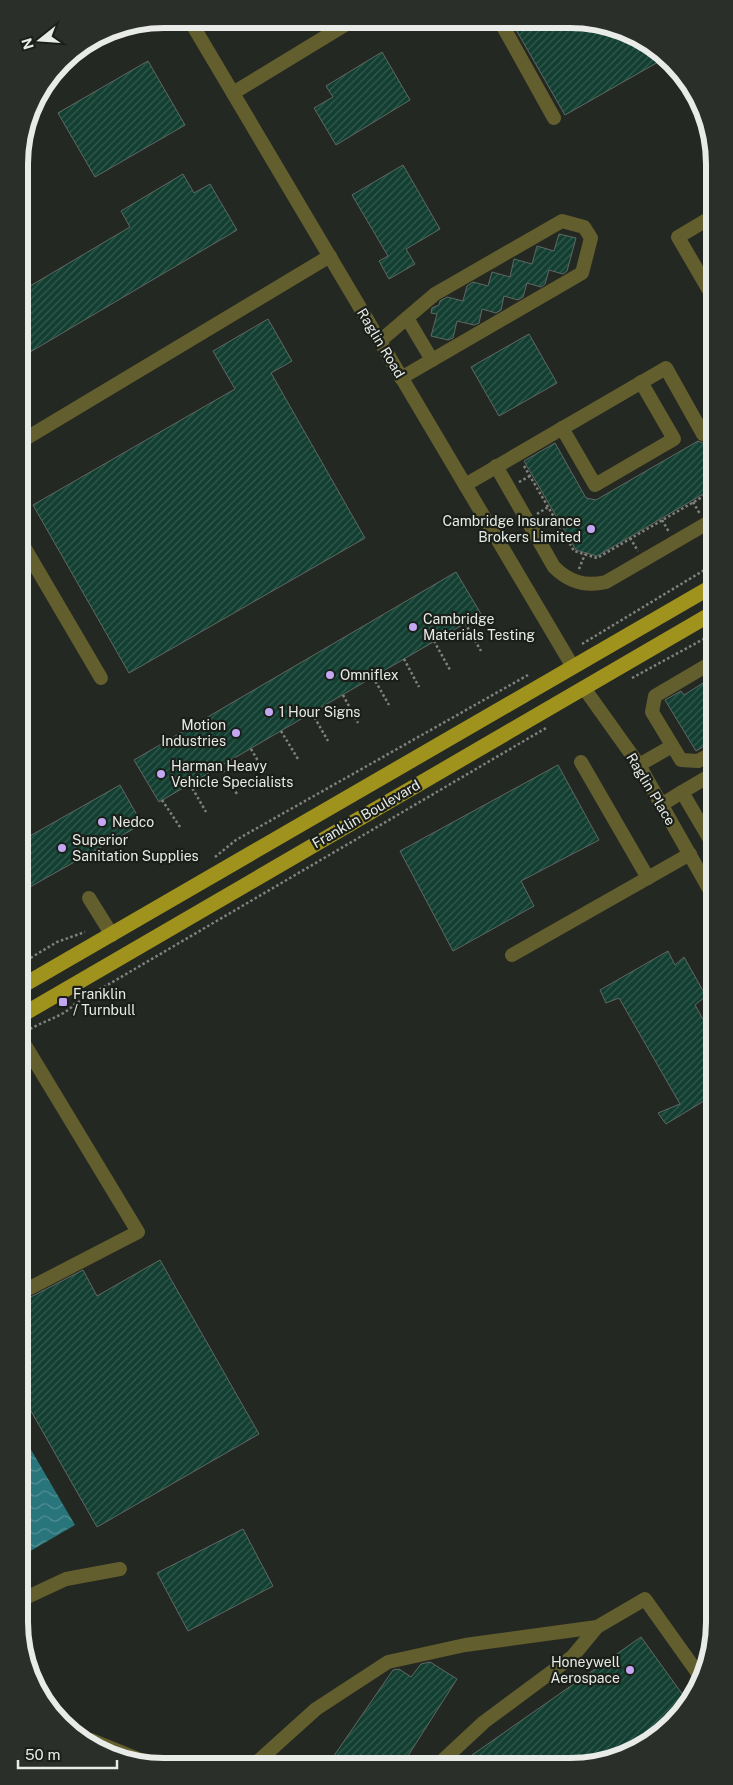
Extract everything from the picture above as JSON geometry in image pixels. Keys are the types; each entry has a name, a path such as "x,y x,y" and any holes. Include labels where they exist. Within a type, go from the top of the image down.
{"main road":[{"name":"Franklin Boulevard","path":"28,982 108,928 573,667 706,590"},
{"name":"Franklin Boulevard","path":"28,1012 706,617"}],"street":[{"name":"Raglin Road","path":"194,28 573,667"},
{"path":"233,93 340,28"},
{"path":"504,28 554,118"},
{"path":"706,220 678,237 706,285"},
{"path":"380,341 435,294 562,221 584,227 591,238 582,273 402,378"},
{"path":"28,437 330,256"},
{"path":"407,318 432,360"},
{"path":"465,484 666,368 704,434"},
{"path":"562,428 595,485 674,439 641,382"},
{"path":"496,466 554,567 565,577 578,583 606,582 706,524"},
{"path":"28,554 101,678"},
{"path":"706,666 655,696 652,712 681,760 698,762 706,757"},
{"name":"Raglin Place","path":"584,688 639,765 690,854 706,872"},
{"path":"639,765 672,746"},
{"path":"581,762 648,878"},
{"path":"661,804 706,778"},
{"path":"682,792 706,832"},
{"path":"512,955 690,854"},
{"path":"89,898 108,928"},
{"path":"28,1039 138,1232 28,1289"},
{"path":"28,1597 66,1579 120,1569"},
{"path":"445,1758 484,1722 573,1656 597,1627 645,1599 696,1671"},
{"path":"262,1758 316,1709 388,1662 465,1645 597,1627"}],"path":[{"path":"515,469 524,464 574,551 597,558 706,494"},
{"path":"523,480 530,476"},
{"path":"693,502 697,509"},
{"path":"541,512 548,508"},
{"path":"662,520 666,527"},
{"path":"630,538 634,545"},
{"path":"582,565 585,554"},
{"path":"582,644 706,569"},
{"path":"465,624 481,652"},
{"path":"628,680 706,638"},
{"path":"434,641 450,670"},
{"path":"404,659 419,688"},
{"path":"214,858 236,840 530,674"},
{"path":"373,677 389,705"},
{"path":"343,695 358,723"},
{"path":"312,713 328,741"},
{"path":"28,1032 51,1017 64,1015 75,1004 548,726"},
{"path":"281,731 298,759"},
{"path":"251,748 267,776"},
{"path":"220,766 237,794"},
{"path":"190,784 206,812"},
{"path":"162,800 180,827"},
{"path":"28,960 58,942 108,928"}],"water":[{"path":"28,1445 75,1525 28,1552"}],"building":[{"path":"515,28 579,28 596,30 630,41 659,61 565,115"},
{"path":"382,52 410,100 336,145 314,108 333,97 326,86"},
{"path":"148,61 185,125 95,177 58,113"},
{"path":"403,165 440,229 406,249 415,264 389,279 379,261 388,256 352,195"},
{"path":"183,174 194,193 210,184 237,230 28,353 28,287 130,227 121,211"},
{"path":"559,234 576,238 567,271 563,274 549,270 545,284 541,287 527,283 523,297 518,300 504,296 501,310 496,313 482,309 479,323 474,325 457,321 453,338 448,340 431,336 437,314 431,313 432,308 439,305 440,301 447,297 463,301 467,286 473,282 488,286 492,272 510,277 514,259 532,264 537,246 554,251"},
{"path":"268,319 292,361 271,373 365,538 129,673 33,505 235,389 213,351"},
{"path":"529,334 557,383 499,416 471,367"},
{"path":"698,441 703,443 706,441 706,492 597,556 576,550 524,461 555,443 586,498 596,500"},
{"path":"456,572 481,614 159,802 134,760"},
{"path":"706,681 706,745 696,751 665,700 681,691 684,695"},
{"path":"558,765 599,840 521,881 534,906 453,951 400,851"},
{"path":"120,785 142,824 28,888 28,837"},
{"path":"668,951 675,965 684,957 705,995 695,1005 705,1023 705,1100 666,1124 658,1113 680,1104 619,998 606,1003 600,990"},
{"path":"160,1260 259,1434 97,1527 28,1406 28,1298 83,1270 97,1296"},
{"path":"243,1529 273,1586 188,1631 157,1573"},
{"name":"Honeywell Aerospace","path":"641,1637 684,1696 672,1711 645,1735 630,1744 605,1753 570,1758 468,1758"},
{"path":"430,1662 457,1679 407,1758 332,1758 393,1670 399,1669 411,1677 421,1664"}],"place":[{"name":"Cambridge Insurance Brokers Limited","path":"591,529"},
{"name":"Cambridge Materials Testing","path":"413,627"},
{"name":"Omniflex","path":"330,675"},
{"name":"1 Hour Signs","path":"269,712"},
{"name":"Motion Industries","path":"236,733"},
{"name":"Harman Heavy Vehicle Specialists","path":"161,774"},
{"name":"Nedco","path":"102,822"},
{"name":"Superior Sanitation Supplies","path":"62,848"},
{"name":"Franklin / Turnbull","path":"63,1002"},
{"name":"Honeywell Aerospace","path":"630,1670"}]}
